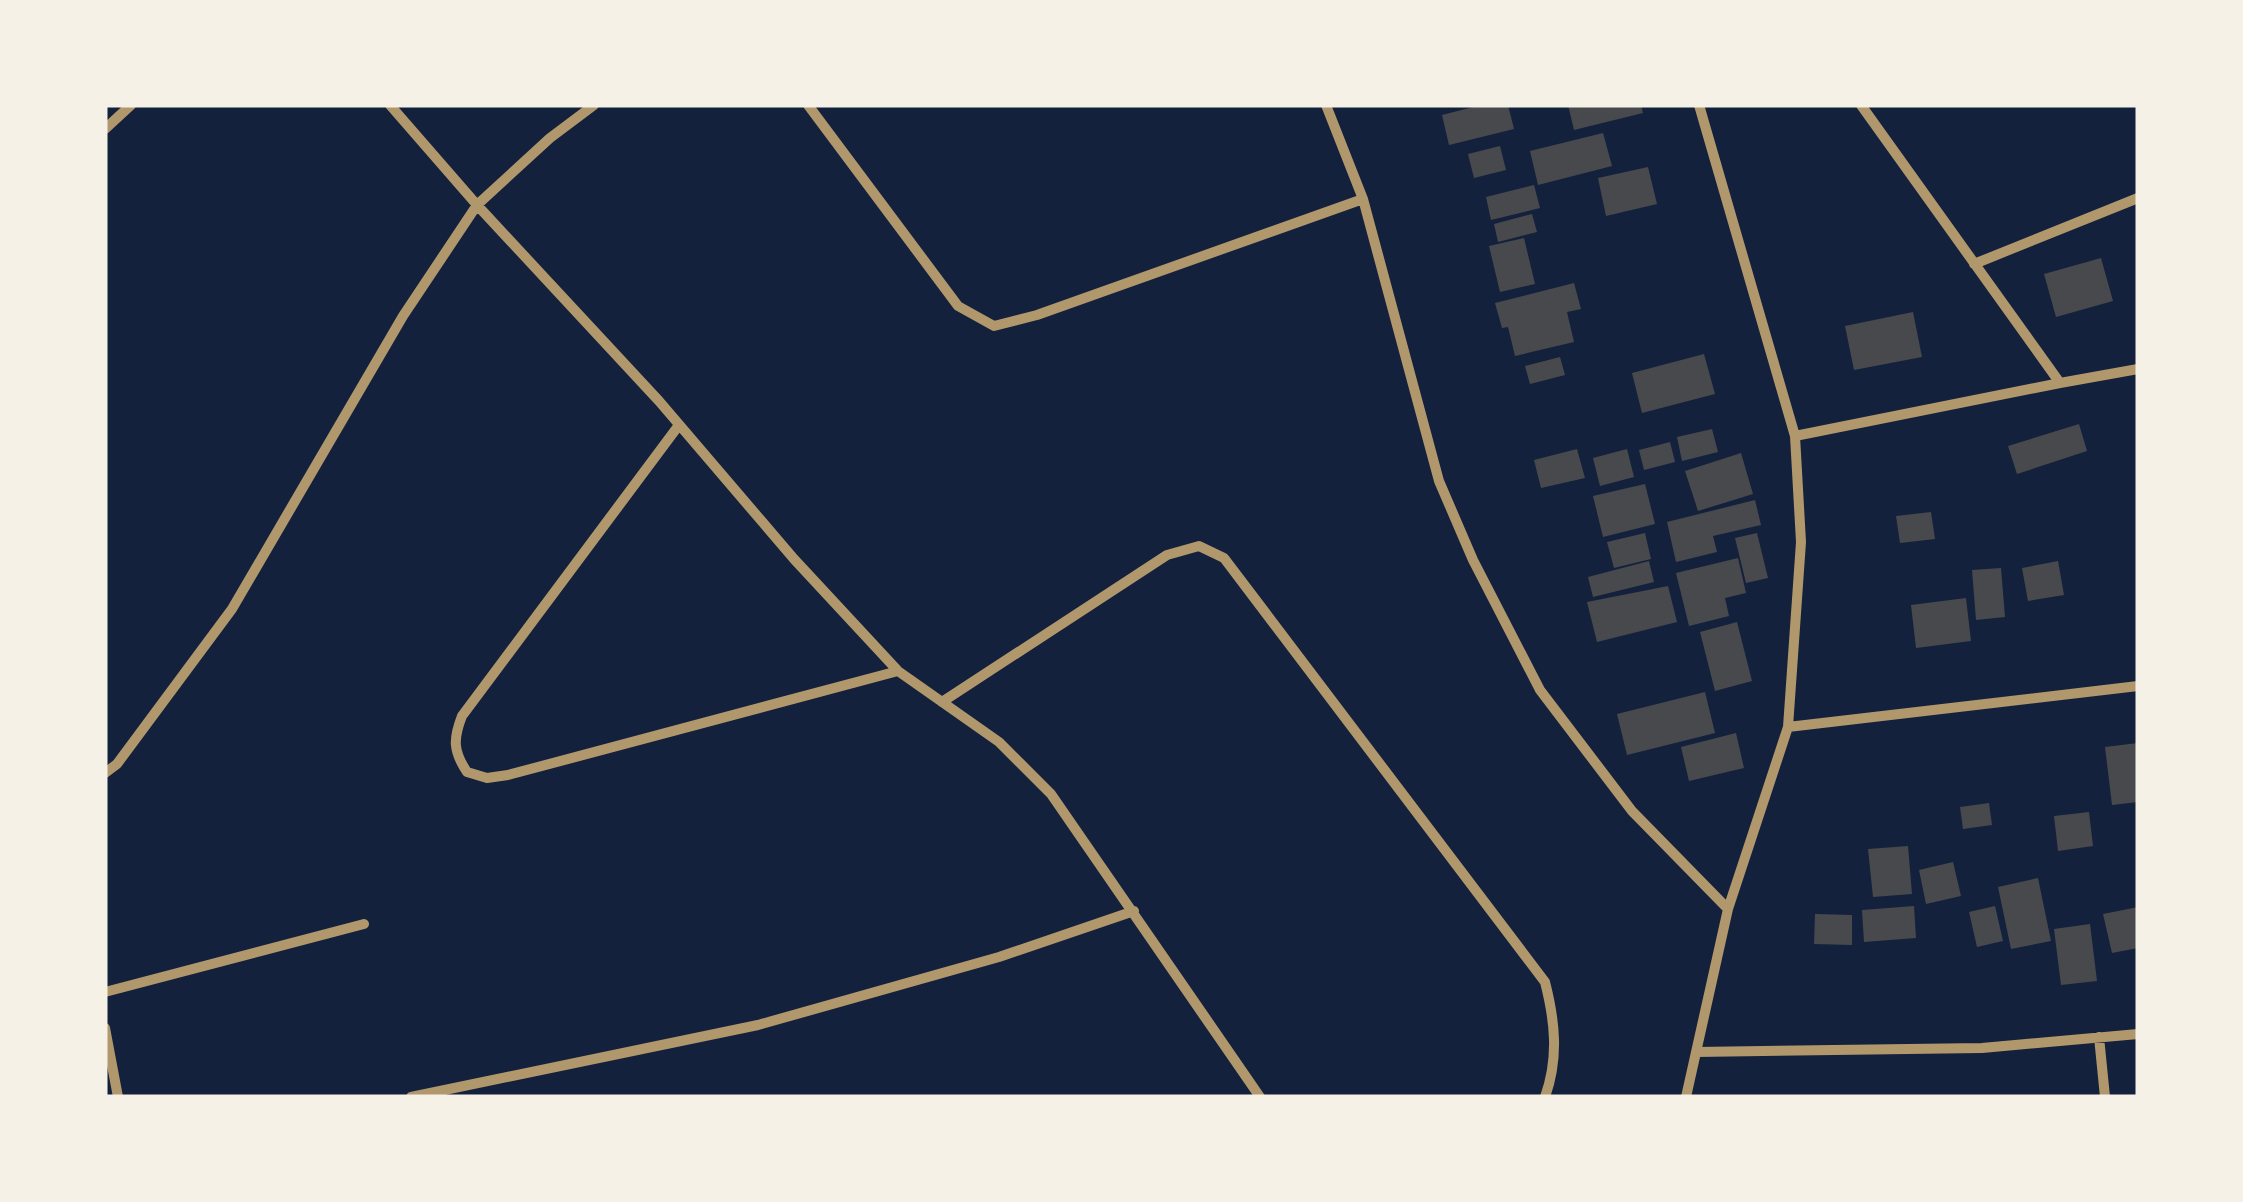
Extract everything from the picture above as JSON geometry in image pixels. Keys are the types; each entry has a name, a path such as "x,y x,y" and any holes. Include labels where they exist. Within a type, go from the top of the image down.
{"street":[{"path":"105,129 131,105"},
{"path":"390,105 477,206 679,425 794,559 898,670 999,742 1051,794 1260,1097"},
{"path":"105,773 116,764 232,610 403,316 477,206 550,138 594,105"},
{"path":"808,105 958,306 994,326 1038,315 1363,199"},
{"path":"1326,105 1363,199 1439,480 1473,560 1540,690 1632,812 1728,909"},
{"path":"1686,1097 1728,909 1788,728 1801,542 1796,436 1699,105"},
{"path":"1861,105 2060,383"},
{"path":"1974,264 2138,198"},
{"path":"1796,436 2138,370"},
{"path":"679,425 462,716 454,738 456,757 466,772 488,778 508,775 898,670"},
{"path":"942,702 1167,555 1199,546 1224,558 1545,982 1556,1025 1552,1080 1545,1097"},
{"path":"1788,728 2138,686"},
{"path":"412,1097 758,1025 1000,958 1134,911"},
{"path":"105,992 364,924"},
{"path":"105,1028 118,1097"},
{"path":"1696,1052 1982,1048 2138,1034"},
{"path":"2099,1036 2106,1097"}],"building":[{"path":"1481,105 1508,105 1514,129 1449,145 1442,115"},
{"path":"1568,105 1641,105 1643,113 1574,130"},
{"path":"1603,133 1612,166 1538,185 1530,151"},
{"path":"1500,146 1506,170 1474,178 1468,154"},
{"path":"1648,167 1657,204 1606,216 1598,178"},
{"path":"1534,185 1540,208 1491,220 1486,197"},
{"path":"1532,214 1537,232 1498,242 1494,224"},
{"path":"1524,238 1535,284 1500,292 1489,246"},
{"path":"2101,258 2113,301 2056,317 2044,274"},
{"path":"1574,283 1581,309 1567,312 1574,342 1515,356 1508,327 1502,328 1495,303"},
{"path":"1913,312 1922,357 1854,370 1845,326"},
{"path":"1704,354 1715,394 1642,413 1632,373"},
{"path":"1560,357 1565,375 1530,384 1525,366"},
{"path":"2079,424 2087,451 2017,474 2008,446"},
{"path":"1712,429 1718,452 1682,461 1677,437"},
{"path":"1670,442 1675,462 1644,470 1639,450"},
{"path":"1577,449 1585,478 1541,488 1534,460"},
{"path":"1627,449 1634,477 1600,486 1593,458"},
{"path":"1741,453 1753,494 1698,511 1685,471"},
{"path":"1645,484 1655,524 1603,537 1593,496"},
{"path":"1755,500 1761,525 1713,536 1717,552 1676,562 1667,522"},
{"path":"1931,512 1935,539 1900,543 1896,516"},
{"path":"1645,533 1651,559 1614,568 1607,542"},
{"path":"1757,533 1768,578 1746,583 1735,538"},
{"path":"1738,558 1746,593 1725,598 1729,616 1689,626 1676,573"},
{"path":"1649,561 1654,582 1593,597 1588,577"},
{"path":"2058,561 2064,595 2028,601 2022,568"},
{"path":"2001,568 2005,617 1976,620 1972,570"},
{"path":"1668,586 1677,622 1597,642 1587,602"},
{"path":"1966,598 1971,641 1916,648 1911,605"},
{"path":"1737,622 1752,681 1715,691 1700,632"},
{"path":"1705,692 1715,733 1627,755 1617,714"},
{"path":"1736,733 1744,768 1689,781 1681,747"},
{"path":"2138,743 2138,802 2112,805 2105,747"},
{"path":"1989,803 1992,825 1963,829 1960,807"},
{"path":"2089,812 2093,846 2058,851 2054,816"},
{"path":"1908,846 1912,894 1873,897 1868,849"},
{"path":"1953,862 1961,896 1926,904 1919,870"},
{"path":"2038,878 2051,941 2011,949 1998,887"},
{"path":"1914,906 1916,938 1864,942 1862,910"},
{"path":"1995,906 2003,941 1977,947 1969,912"},
{"path":"2138,907 2138,948 2112,953 2103,914"},
{"path":"1815,914 1852,915 1852,945 1814,944"},
{"path":"2090,924 2097,981 2061,985 2054,929"}]}
